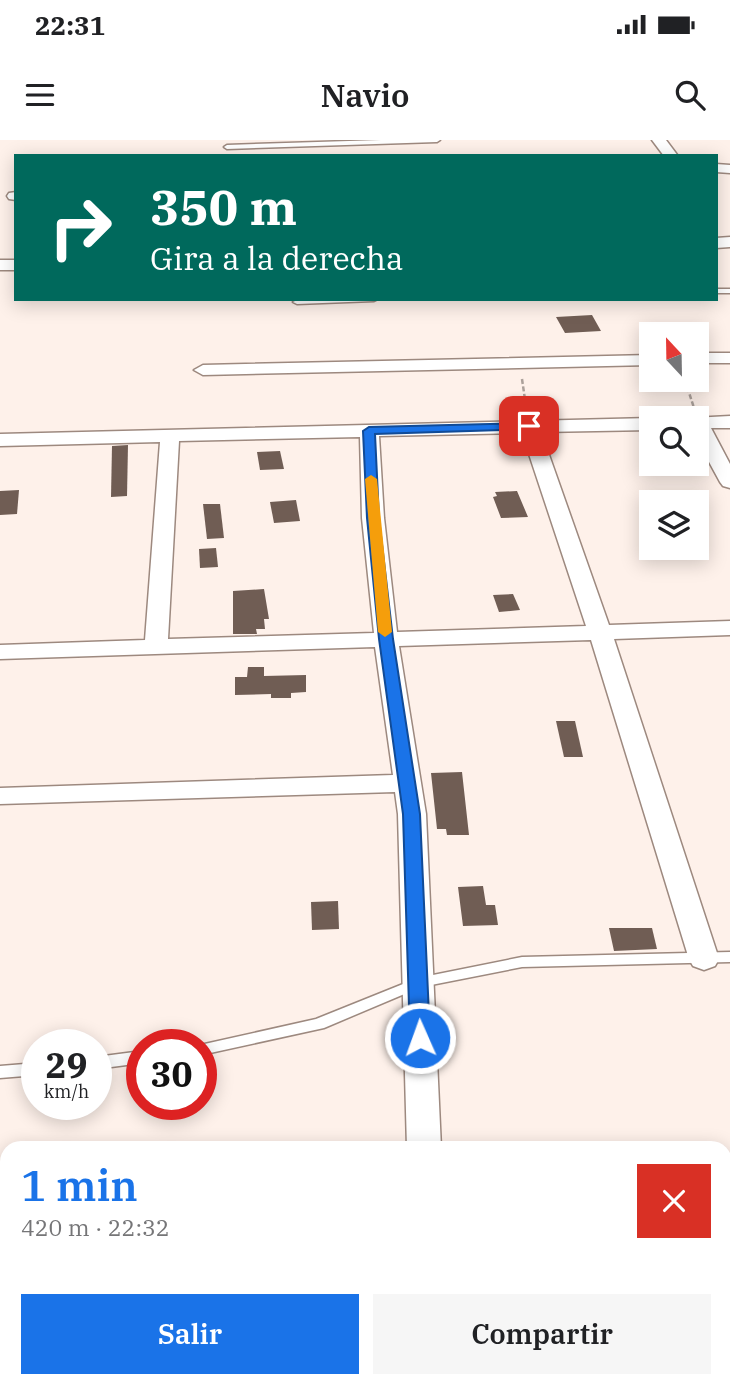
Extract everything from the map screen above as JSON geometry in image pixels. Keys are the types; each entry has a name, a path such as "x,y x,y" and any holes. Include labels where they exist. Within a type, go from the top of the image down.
{"street":[{"path":"709,359 730,358"},
{"path":"203,370 639,360"},
{"path":"709,423 730,422"},
{"path":"0,440 639,424"},
{"path":"529,426 600,632 704,959"},
{"path":"369,431 373,518 386,639 412,814 424,1141"},
{"path":"156,647 170,436"},
{"path":"709,444 730,482"},
{"path":"0,652 730,628"},
{"path":"0,796 407,783"}],"lane":[{"path":"227,147 437,140"},
{"path":"297,302 323,301"},
{"path":"217,1046 319,1024 418,983 522,962 730,957"},
{"path":"0,1072 21,1070"}],"path":[{"path":"519,363 529,426"}],"building":[{"path":"592,315 601,331 565,333 556,317"},
{"path":"128,445 127,496 111,497 112,446"},
{"path":"280,451 284,469 260,470 257,452"},
{"path":"19,490 17,514 0,515 0,491"},
{"path":"517,491 528,517 501,518 493,497 497,496 495,492"},
{"path":"296,500 300,521 274,523 270,502"},
{"path":"203,504 220,504 224,538 207,539"},
{"path":"216,548 218,567 200,568 199,549"},
{"path":"264,589 269,619 264,619 265,629 256,629 257,634 233,634 233,591"},
{"path":"513,594 520,610 499,612 493,595"},
{"path":"248,667 264,667 264,676 306,675 306,692 291,693 291,698 271,698 271,694 235,695 235,677 247,677"},
{"path":"556,721 575,721 583,757 564,757"},
{"path":"462,772 469,835 447,835 446,829 437,829 431,773"},
{"path":"483,886 486,905 495,905 498,925 463,926 458,887"},
{"path":"338,901 339,929 312,930 311,902"},
{"path":"609,928 652,928 657,949 614,951"}],"slow traffic":[{"path":"371,479 385,632"}],"route":[{"path":"420,1038 412,814 386,639 373,518 369,431 529,426"}]}
